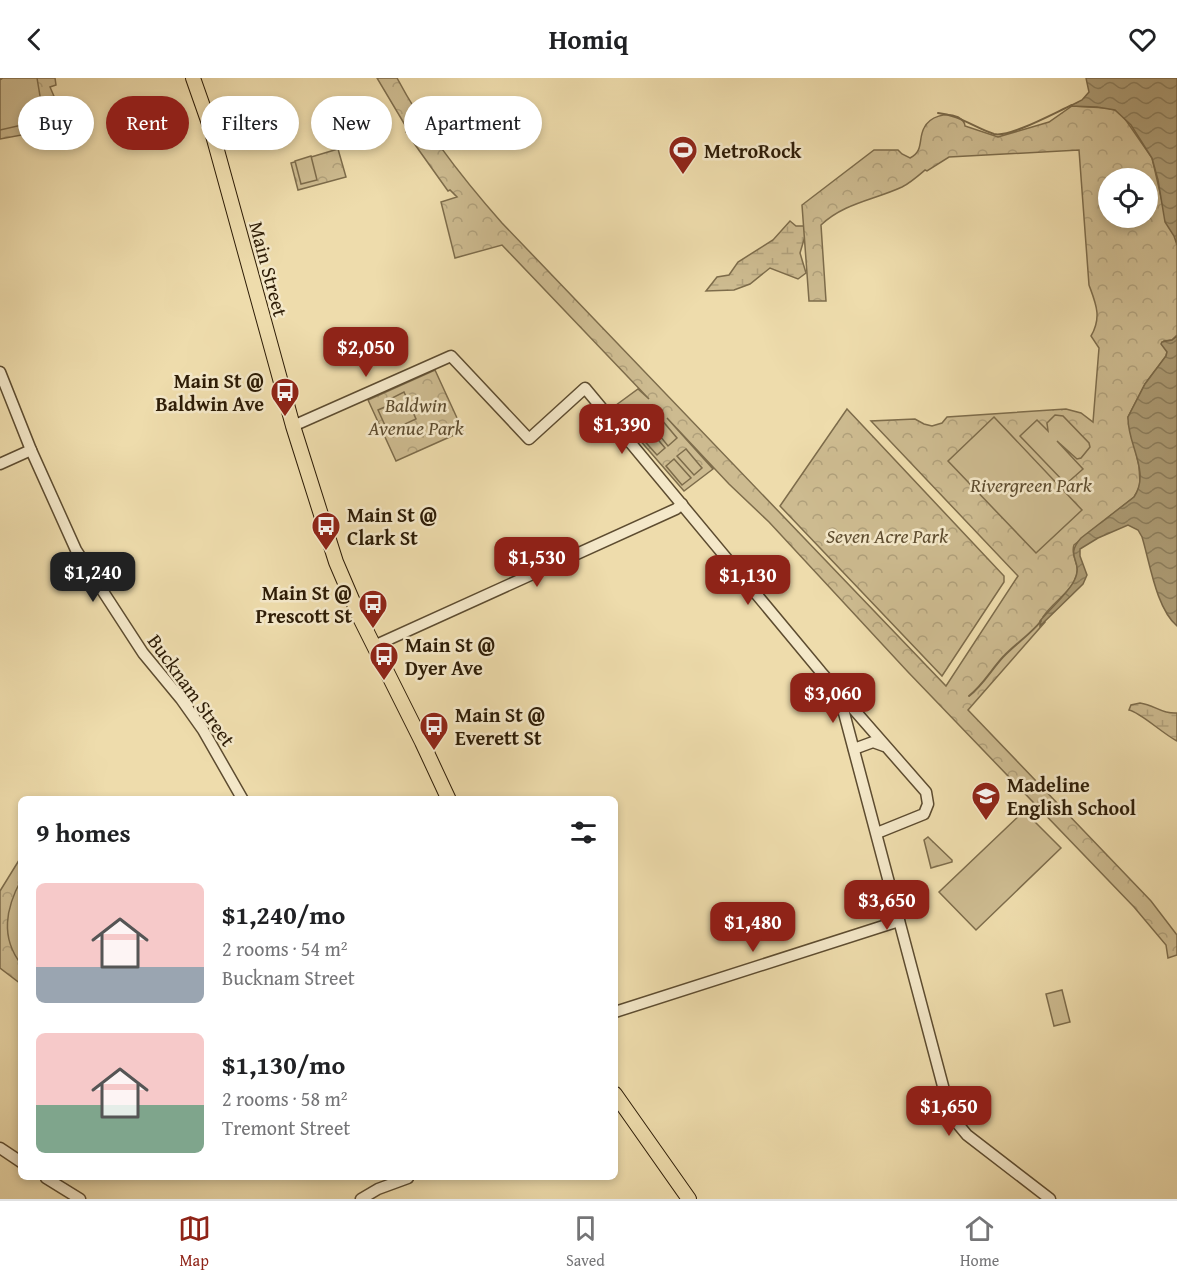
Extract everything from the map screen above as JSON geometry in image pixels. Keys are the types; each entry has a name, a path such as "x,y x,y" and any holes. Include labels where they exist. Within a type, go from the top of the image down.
{"main road":[{"name":"Main Street","path":"193,78 212,132 293,426 336,562 360,618 447,796"},
{"path":"618,1103 689,1199"}],"street":[{"path":"293,426 451,356 529,440 585,388 836,690 926,792 928,808 924,814 877,833"},
{"name":"Bucknam Street","path":"1,374 31,450 76,550 123,626 203,730 241,796"},
{"path":"0,464 31,450"},
{"path":"374,646 676,510 682,504"},
{"path":"836,690 842,700 946,1098 959,1126 973,1140 1050,1199"},
{"path":"854,749 873,742 891,751"},
{"path":"618,1011 899,921"},
{"path":"0,1148 18,1160"},
{"path":"49,1180 80,1199"},
{"path":"361,1199 378,1189 403,1180"}],"green space":[{"path":"0,78 55,78 56,85 50,87 54,96 18,96 18,136 0,139"},
{"path":"3,78 37,78 40,96 18,96 18,126 0,130 0,80"},
{"name":"Rivergreen Park","path":"377,78 397,78 407,96 404,96 404,123 392,103 392,96 388,96"},
{"name":"Rivergreen Park","path":"1072,106 1107,108 1123,116 1152,158 1154,168 1098,168 1098,228 1158,228 1158,184 1165,214 1177,234 1177,335 1172,340 1164,341 1166,356 1145,384 1128,417 1139,466 1140,484 1134,497 1074,545 1077,573 1072,585 1043,617 1045,622 968,710 1151,901 1177,935 1177,955 1168,958 1166,945 1134,907 908,672 769,522 729,484 667,418 713,469 684,491 612,408 638,389 649,399 502,245 455,258 441,202 457,197 450,190 448,191 419,150 442,150 502,223 946,686 1018,576 871,421 915,419 932,426 942,423 947,417 1066,409 1081,413 1093,422 1099,348 1091,336 1096,323 1097,310 1089,285 1079,150 949,157 927,171 925,170 902,187 839,212 821,225 826,301 809,301 802,205 874,150 898,150 910,158 919,148 922,132 927,124 939,116 958,117 965,126 998,137 1049,122"},
{"path":"338,150 346,177 298,190 291,163"},
{"path":"311,156 317,180 301,184 295,161"},
{"path":"790,221 796,226 808,226 800,253 806,273 798,279 770,268 750,284 734,290 706,291 717,277 729,275 738,262 773,240"},
{"name":"Baldwin Avenue Park","path":"435,370 463,431 396,461 368,400"},
{"path":"404,392 416,419 388,432 378,410 392,404 390,399"},
{"name":"Seven Acre Park","path":"847,409 1004,576 1004,582 942,676 780,506"},
{"path":"1055,415 1063,416 1089,443 1090,447 1081,458 1077,459 1057,441 1083,469 1066,484 1020,436 1037,420 1048,431 1047,423"},
{"path":"994,417 1082,510 1036,553 948,461"},
{"path":"661,419 677,438 668,446 652,426"},
{"path":"649,429 665,448 657,455 640,436"},
{"path":"686,449 702,468 694,475 677,456"},
{"path":"674,459 691,478 682,485 666,466"},
{"path":"1140,703 1177,713 1177,741 1129,710 1131,705"},
{"path":"1024,811 1061,848 976,930 939,892"},
{"path":"928,837 952,862 931,868 924,840"},
{"path":"18,862 18,982 0,968 0,891"},
{"path":"18,887 18,960 8,933 9,912"},
{"path":"1062,990 1070,1022 1054,1026 1046,994"}],"water":[{"path":"1086,78 1177,78 1177,245 1165,222 1158,168 1155,168 1152,158 1131,125 1115,110 1070,106 1082,100 1089,92"},
{"path":"1177,336 1177,626 1159,597 1142,537 1138,530 1128,525 1080,549 1080,556 1087,575 1083,584 1040,626 1040,621 1074,581 1077,574 1074,555 1076,545 1081,538 1134,497 1139,487 1139,468 1128,417 1145,384 1166,356 1167,352 1162,342 1172,340"}],"waterway":[{"path":"938,113 953,116 994,134 1001,134 1021,128 1072,105"},
{"path":"969,696 1003,657 1041,621"}],"place":[{"name":"MetroRock","path":"683,176"},
{"name":"Main St @ Baldwin Ave","path":"285,418"},
{"name":"Main St @ Clark St","path":"326,552"},
{"name":"Main St @ Prescott St","path":"373,630"},
{"name":"Main St @ Dyer Ave","path":"384,682"},
{"name":"Main St @ Everett St","path":"434,752"},
{"name":"Madeline English School","path":"986,822"}]}
